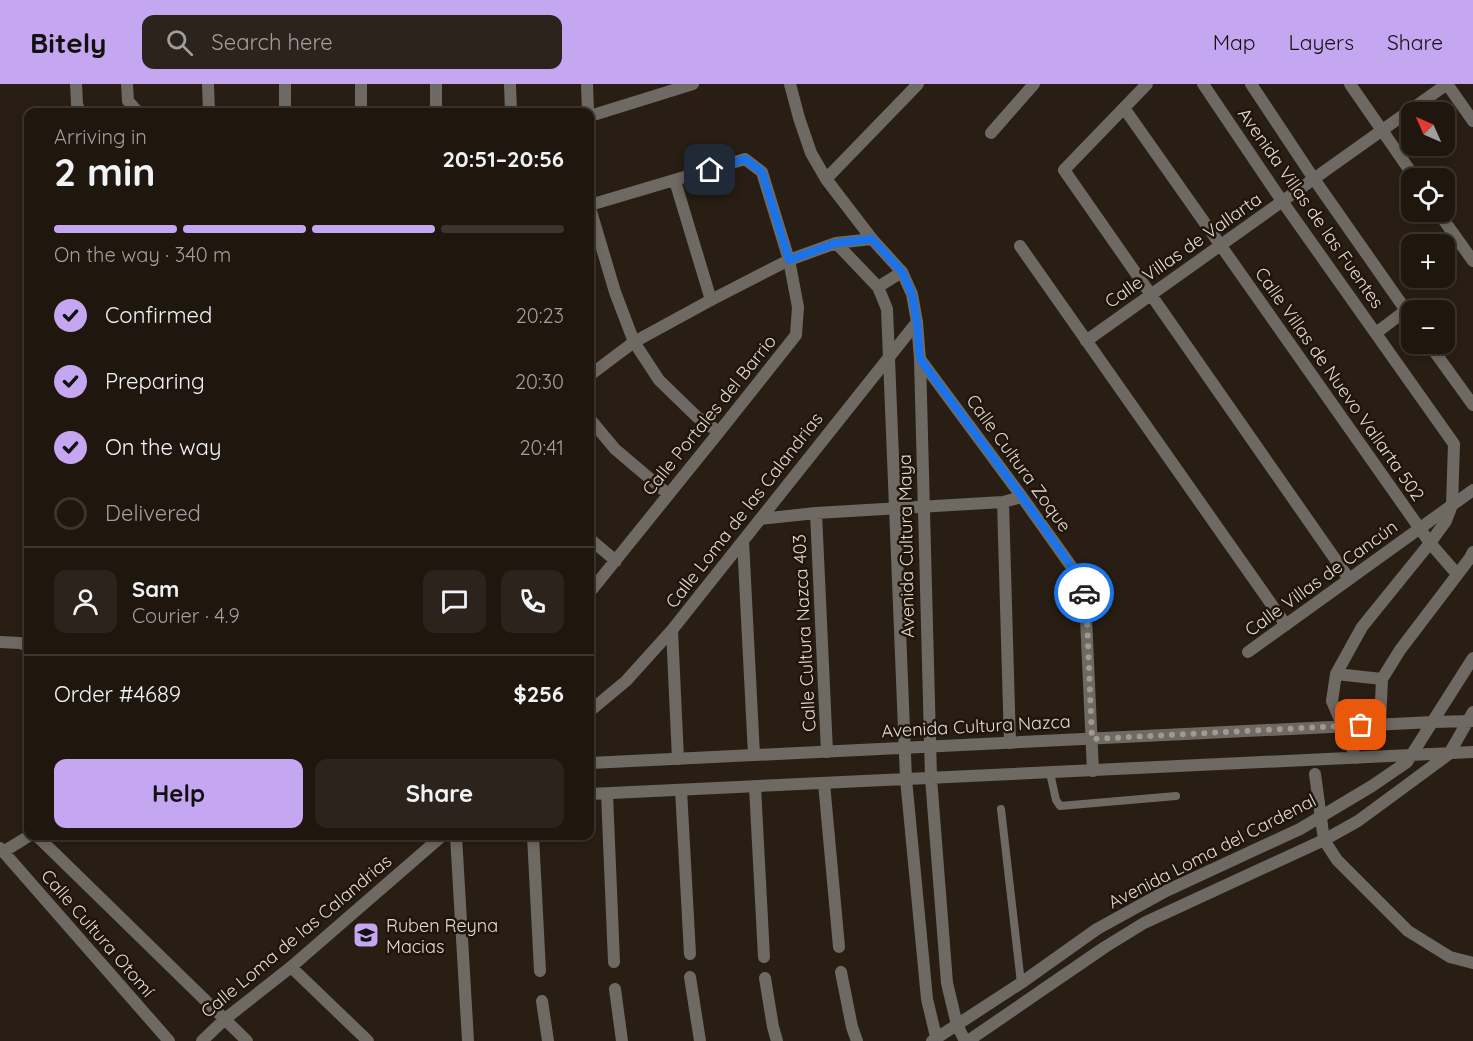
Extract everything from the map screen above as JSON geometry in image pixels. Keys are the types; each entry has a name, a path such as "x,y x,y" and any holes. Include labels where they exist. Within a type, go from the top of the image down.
{"street":[{"path":"76,84 78,108"},
{"path":"127,84 128,100 135,108"},
{"path":"208,84 209,108"},
{"path":"285,84 285,108"},
{"path":"361,84 361,108"},
{"path":"436,84 436,108"},
{"path":"510,84 511,108"},
{"path":"587,84 589,108"},
{"path":"594,113 693,84"},
{"name":"Avenida Cultura Maya","path":"790,84 812,153 826,179 872,239 902,272 912,294 920,359 931,778 947,983 957,1025 966,1041"},
{"path":"826,179 918,84"},
{"path":"991,133 1034,84"},
{"path":"1148,84 1064,170 1349,579"},
{"name":"Avenida Villas de las Fuentes","path":"1203,84 1282,201 1454,444 1452,505 1446,521 1362,627 1336,674 1332,701 1356,758"},
{"name":"Avenida Villas de las Fuentes","path":"1251,84 1401,305"},
{"path":"1350,84 1408,168"},
{"path":"1447,84 1473,121"},
{"name":"Calle Villas de Vallarta","path":"1086,341 1447,84"},
{"name":"Calle Villas de Nuevo Vallarta 502","path":"1124,108 1430,543 1457,574"},
{"name":"Calle Portales del Barrio","path":"594,587 796,335 798,307 789,260 762,172 745,159 675,181"},
{"path":"594,206 675,181 711,300"},
{"path":"594,221 615,292 634,342 659,380 697,417 719,432"},
{"path":"1445,222 1473,261"},
{"path":"594,372 634,342 789,260 836,243 872,239"},
{"name":"Avenida Cultura Maya","path":"836,243 878,286 887,309 906,779 927,999 935,1040"},
{"path":"1020,246 1286,626"},
{"path":"878,286 902,272"},
{"path":"1376,333 1401,319"},
{"name":"Calle Loma de las Calandrias","path":"594,708 626,681 672,630 917,322"},
{"path":"1436,354 1473,405"},
{"name":"Calle Cultura Zoque","path":"920,359 1076,573 1086,596 1093,771"},
{"path":"594,424 615,449 668,494"},
{"name":"Calle Villas de Cancún","path":"1248,652 1473,490"},
{"path":"760,519 816,513 1003,502 1022,497"},
{"path":"1003,502 1010,743"},
{"name":"Calle Cultura Nazca 403","path":"816,513 828,752"},
{"path":"743,541 753,755"},
{"path":"594,542 616,561"},
{"path":"1380,724 1382,679 1400,650 1473,552"},
{"path":"672,630 678,759"},
{"path":"0,642 24,644"},
{"name":"Avenida Loma del Cardenal","path":"935,1040 1097,929 1166,891 1321,818 1407,762 1473,658"},
{"path":"1336,674 1382,679"},
{"name":"Avenida Cultura Nazca","path":"594,763 1433,722 1471,718"},
{"name":"Avenida Loma del Cardenal","path":"966,1041 1144,923 1324,840 1358,821 1449,754 1471,718"},
{"path":"594,794 1473,752"},
{"path":"1315,774 1324,840 1337,860 1408,931 1450,957 1473,963"},
{"path":"824,783 840,947"},
{"path":"756,787 764,957"},
{"path":"681,790 690,954"},
{"path":"607,794 614,962"},
{"path":"2,850 24,839"},
{"path":"41,840 247,1041"},
{"name":"Calle Loma de las Calandrias","path":"202,1041 437,840"},
{"path":"456,840 468,1041"},
{"path":"533,840 540,971"},
{"name":"Calle Cultura Otomí","path":"2,850 170,1041"},
{"path":"1137,907 1144,923"},
{"path":"1097,929 1105,947"},
{"path":"291,967 368,1041"},
{"path":"841,972 857,1041"},
{"path":"690,977 700,1041"},
{"path":"765,978 777,1041"},
{"path":"615,989 622,1041"},
{"path":"542,1001 548,1041"}],"lane":[{"path":"1050,773 1056,800 1060,806 1176,796"},
{"path":"1001,809 1021,983"}],"way so far":[{"path":"1084,593 1086,596 1092,739 1361,725"}],"place":[{"name":"Ruben Reyna Macias","path":"366,935"}],"route":[{"path":"710,170 745,159 762,172 789,260 836,243 872,239 902,272 912,294 920,359 1076,573 1084,593"}]}
